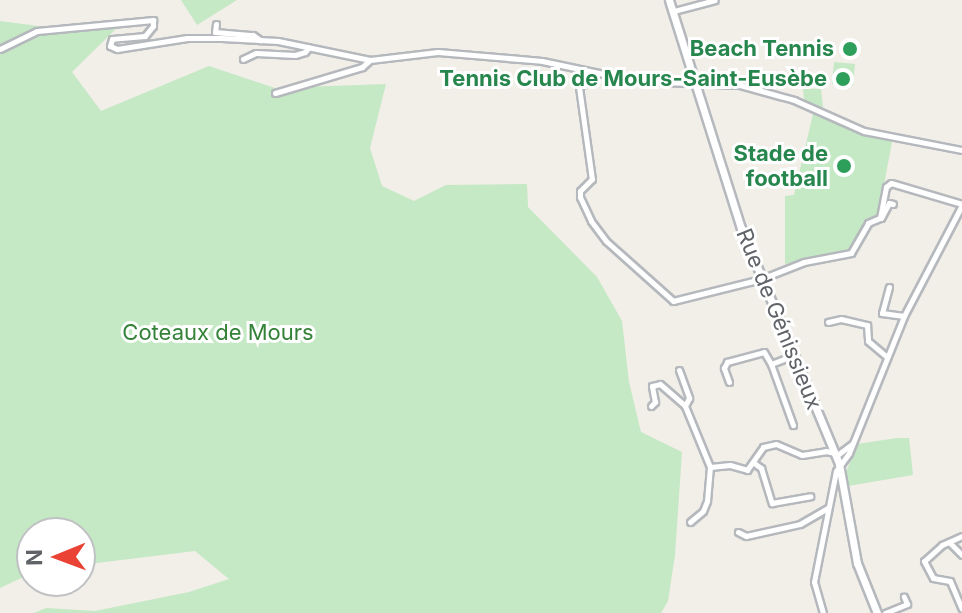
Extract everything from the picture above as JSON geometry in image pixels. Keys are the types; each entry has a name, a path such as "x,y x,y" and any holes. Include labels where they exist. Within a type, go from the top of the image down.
{"street":[{"name":"Rue de Génissieux","path":"669,0 693,81 761,279 837,457 857,563 877,613"},
{"path":"674,11 715,0"},
{"path":"0,49 24,34 54,28 153,20 153,26 145,36 112,39 110,46 117,49 187,38 261,40 370,60 446,52 542,61 637,81 740,85 794,100 873,134 962,150"},
{"path":"216,24 215,32 253,35 261,40"},
{"path":"243,59 256,53 295,55 309,47"},
{"path":"275,93 362,67 370,60"},
{"path":"598,73 579,87 592,179 579,194 591,221 606,241 673,301 761,279 804,262 851,253 868,223 880,218 889,203 893,204"},
{"path":"824,612 819,607 814,582 837,457 853,443 904,316 929,274 962,204 891,183 886,187 880,218"},
{"path":"889,287 882,313 904,316"},
{"path":"828,322 841,319 867,325 868,341 887,357"},
{"path":"729,382 724,368 727,362 764,352 793,425"},
{"path":"771,364 792,356"},
{"path":"679,370 689,398 685,406"},
{"path":"651,406 655,402 652,390 655,384 685,406 710,467 707,501 703,511 690,522"},
{"path":"820,451 829,440"},
{"path":"710,467 730,465 744,471 754,463 760,451 771,444 782,444 802,455 820,451 837,457"},
{"path":"754,463 761,468 772,503 810,496"},
{"path":"738,532 746,536 800,524 829,507"},
{"path":"962,536 924,561 933,578 950,581 962,609"},
{"path":"949,542 962,555"},
{"path":"885,613 907,604 904,597"}],"green space":[{"path":"181,0 237,0 197,25"},
{"name":"Coteaux de Mours","path":"0,21 61,29 124,21 72,72 101,111 209,66 275,88 386,84 370,148 382,186 414,201 446,185 527,184 528,207 597,277 622,321 629,382 641,432 682,452 675,555 668,601 661,613 34,613 46,608 95,611 189,592 229,579 195,551 96,563 96,517 16,517 16,580 0,588"},
{"path":"834,62 855,64 853,86 832,84"},
{"path":"803,88 821,89 823,108 804,100"},
{"name":"Stade de football","path":"813,114 892,142 878,215 848,251 785,264 785,196 794,195"},
{"path":"909,438 913,475 848,486 845,475 857,444"}],"place":[{"name":"Beach Tennis","path":"850,49"},
{"name":"Tennis Club de Mours-Saint-Eusèbe","path":"843,79"},
{"name":"Stade de football","path":"844,166"}]}
